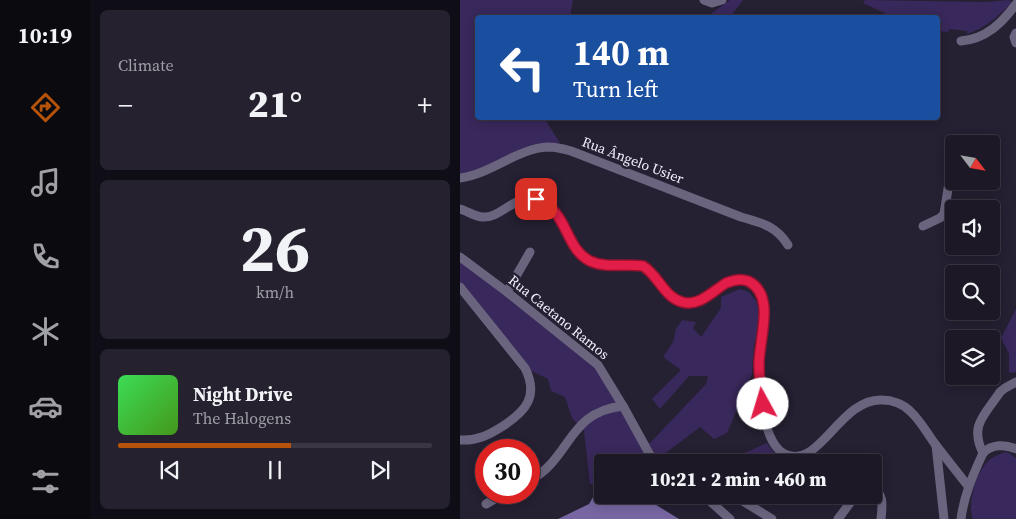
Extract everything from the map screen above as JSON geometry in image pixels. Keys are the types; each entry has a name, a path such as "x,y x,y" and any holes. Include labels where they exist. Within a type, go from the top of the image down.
{"street":[{"path":"704,0 712,3 722,0"},
{"path":"961,41 973,40 990,31 1009,14 1016,4"},
{"path":"1016,33 1014,36 1016,43"},
{"name":"Rua Ângelo Usier","path":"460,178 475,176 534,149 560,148 768,226 776,230 788,245"},
{"path":"923,226 944,214 948,190"},
{"path":"460,209 477,216 488,217 522,200 536,199 554,210 578,250 586,258 604,265 643,266 674,299 685,303 692,303 702,299 732,280 744,280 750,283 756,288 764,305 759,367 765,419 773,443 783,453 798,457 806,455 815,449 853,410 864,403 878,400 893,402 910,410 968,486"},
{"path":"507,292 530,252"},
{"name":"Rua Caetano Ramos","path":"460,257 598,365 649,454"},
{"path":"460,287 525,368 531,384 528,401 524,409 517,416 487,436 460,440"},
{"path":"985,451 976,436 978,426 1000,392 1016,382"},
{"path":"540,475 556,460 588,418 612,407 623,406"},
{"path":"936,445 944,519"},
{"path":"961,519 968,486 985,451 1000,446 1016,449"},
{"path":"713,504 730,519"},
{"path":"748,504 772,519"},
{"path":"838,519 849,504"},
{"path":"881,504 881,519"}],"shaded area":[{"path":"460,0 573,0 570,15 475,15 475,120 546,120 560,143 535,144 518,150 479,170 460,174"},
{"path":"730,0 743,0 732,15 709,15"},
{"path":"865,0 986,2 1008,0 1012,2 991,21 967,34 967,31 950,29 948,32 940,31 940,15 889,15 863,3"},
{"path":"460,258 589,357 649,454 594,454 594,484 590,484 584,431 572,418 565,397 551,391 548,379 525,368 460,287"},
{"path":"740,289 749,292 756,301 759,311 752,374 727,433 714,439 700,427 665,454 655,454 649,444 706,384 708,376 689,376 660,409 652,399 681,370 663,357 673,342 676,329 682,320 696,322 693,328 701,337 721,308 721,297"},
{"path":"1016,309 1016,372 1012,373 1009,372 1009,354 1001,338"},
{"path":"767,443 775,454 742,454"},
{"path":"1007,452 1016,458 1016,519 973,519 971,499 981,471 991,459"},
{"path":"594,495 594,504 655,504 679,519 558,519 589,504"}],"route":[{"path":"536,199 554,210 578,250 591,262 604,265 643,266 679,302 697,302 732,280 744,280 756,288 764,305 759,367 763,404"}]}
